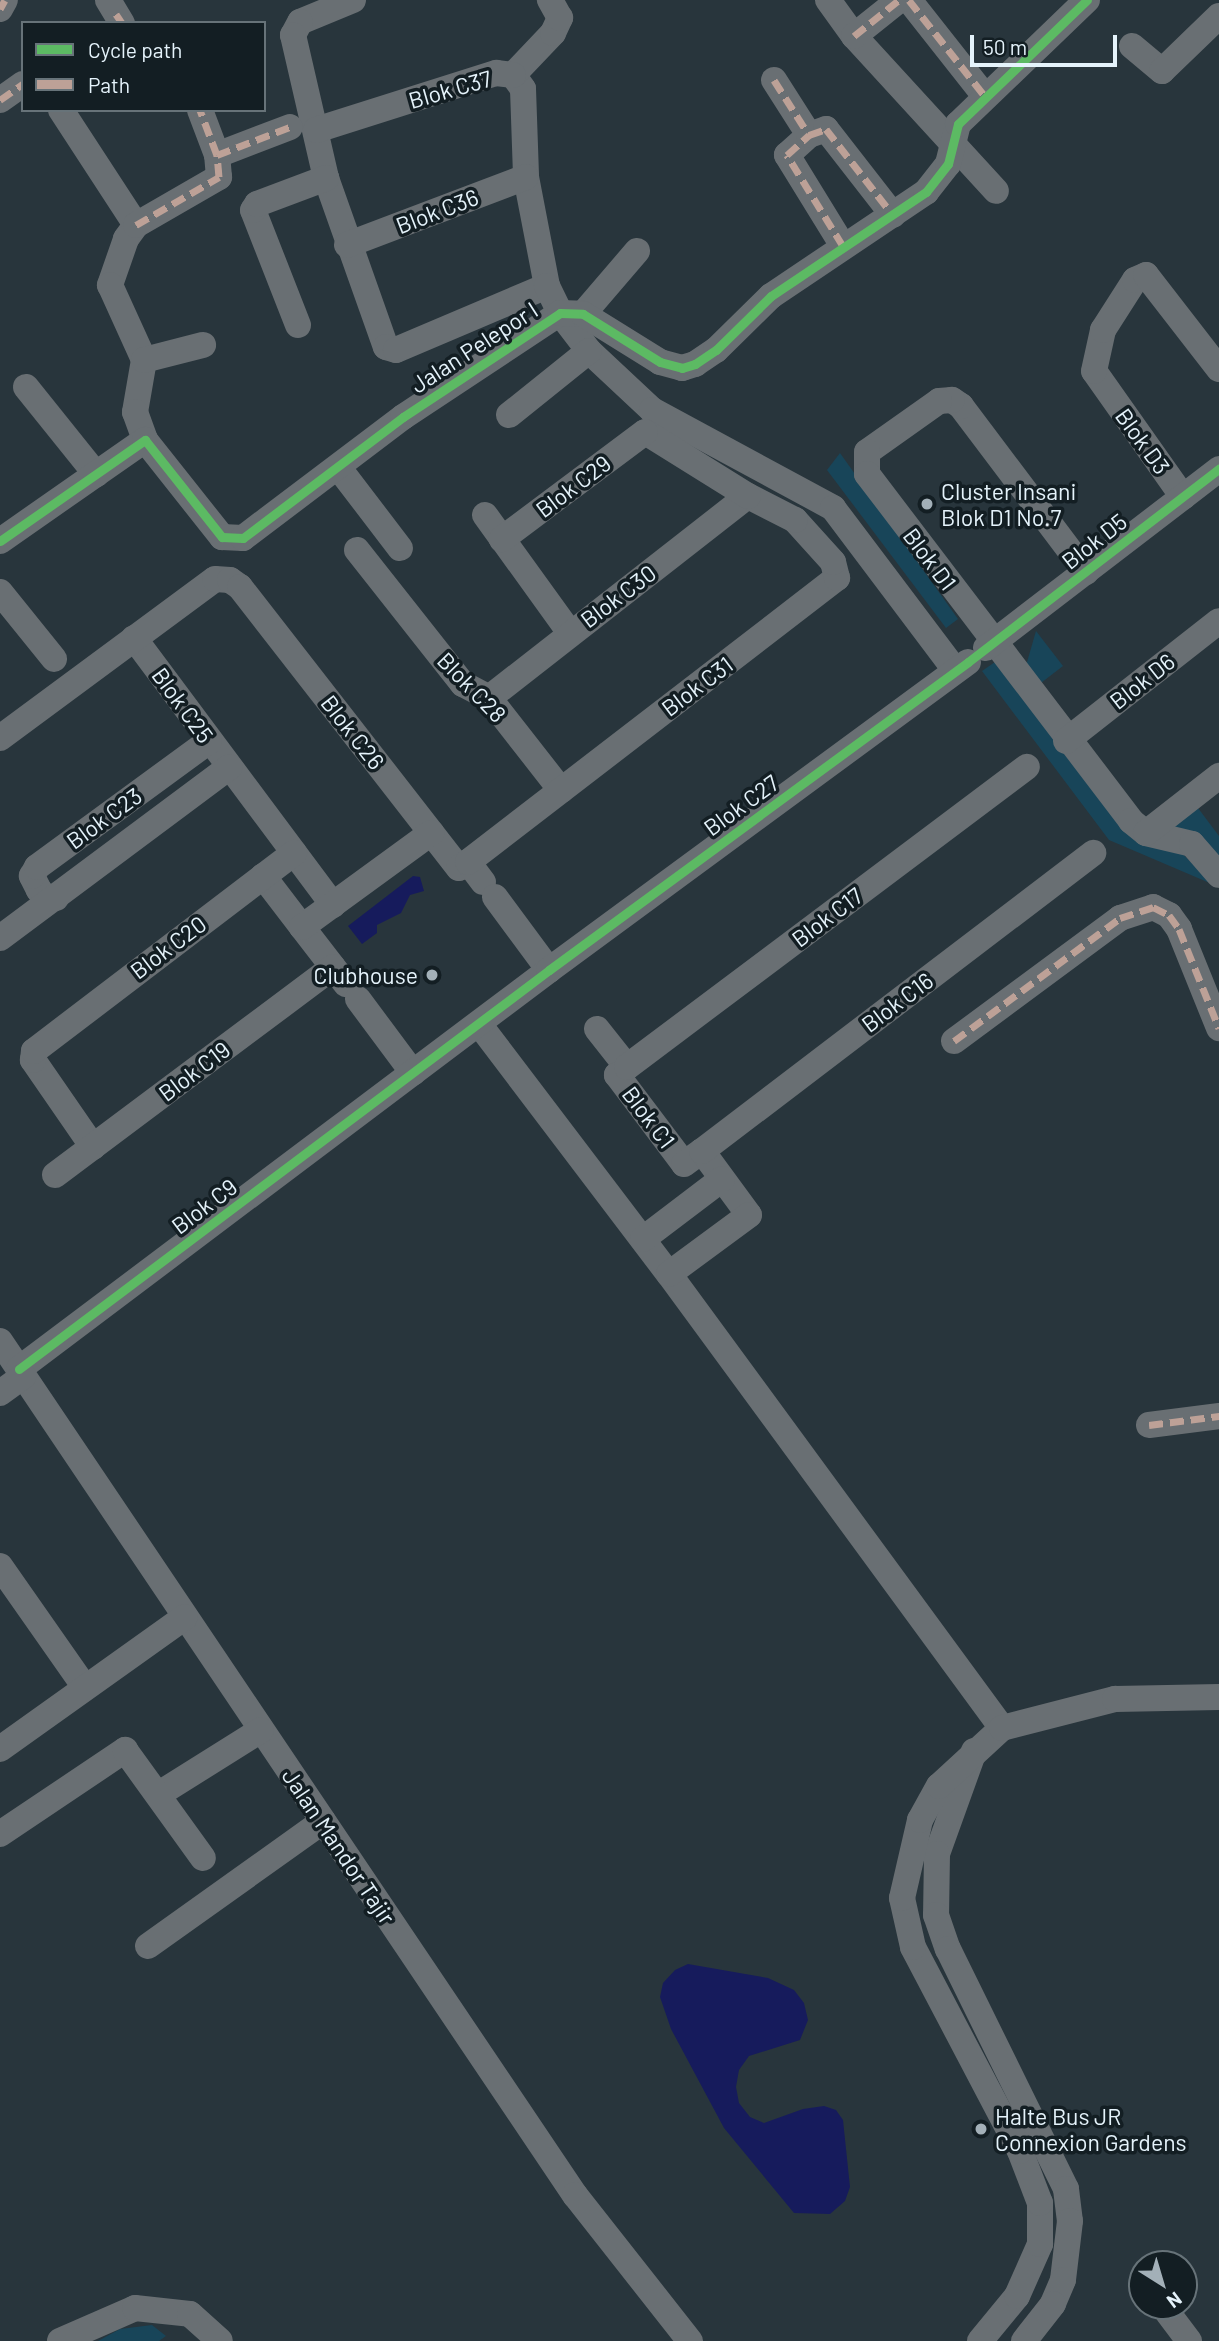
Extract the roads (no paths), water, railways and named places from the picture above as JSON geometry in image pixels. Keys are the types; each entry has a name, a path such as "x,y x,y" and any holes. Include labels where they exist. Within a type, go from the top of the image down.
{"street":[{"path":"0,9 5,0"},
{"path":"353,0 294,28 303,128 326,178 347,245 386,346 396,350 547,286"},
{"path":"828,0 854,36 996,191"},
{"path":"854,36 899,0"},
{"path":"909,0 984,95"},
{"path":"572,314 660,362 682,368 716,350 771,296 893,215 940,178 948,164 958,124 984,95 1087,0"},
{"name":"Blok C37","path":"217,155 496,73 513,75 553,33 555,9"},
{"path":"1132,46 1161,71 1219,16"},
{"path":"513,75 523,89 526,177 547,286 572,314 589,351 652,410 833,508 976,656 1066,741 1131,821 1146,833 1192,844 1219,875"},
{"path":"774,80 809,135"},
{"path":"0,100 21,85"},
{"path":"62,112 136,225"},
{"path":"0,541 145,440 135,412 144,360 110,285 126,239 136,225 219,177 217,155 201,112"},
{"path":"843,246 787,155 809,135 827,128 893,215"},
{"name":"Blok C36","path":"347,245 526,177"},
{"path":"298,326 253,215 257,204 326,178"},
{"name":"Jalan Pelepor I","path":"145,440 222,537 230,540 256,530 403,417 572,314 636,251"},
{"name":"Blok D3","path":"1183,497 1102,386 1094,371 1107,319 1135,280 1150,277 1219,369"},
{"path":"144,360 203,345"},
{"path":"509,415 589,351"},
{"path":"26,387 96,474"},
{"name":"Blok D1","path":"976,656 867,474 867,452 939,401 961,406 1086,572"},
{"name":"Blok C29","path":"502,540 645,432 748,496"},
{"path":"338,467 400,548"},
{"name":"Blok D5","path":"976,656 1219,469"},
{"name":"Blok C31","path":"482,880 561,790 834,583 837,570 833,562 795,520 748,496"},
{"name":"Blok C30","path":"489,698 748,496"},
{"path":"485,515 570,633"},
{"name":"Blok C28","path":"357,551 463,684 489,698 561,790"},
{"name":"Blok C26","path":"134,638 215,579 240,587 459,868 482,880"},
{"path":"0,592 54,659"},
{"name":"Blok D6","path":"1066,741 1219,621"},
{"path":"0,738 134,638"},
{"name":"Blok C25","path":"134,638 333,905"},
{"name":"Blok C27","path":"479,1024 976,656"},
{"name":"Blok C23","path":"56,898 46,898 39,890 32,876 37,867 209,741"},
{"name":"Blok C17","path":"627,1067 1027,767"},
{"name":"Blok C23","path":"0,938 229,768"},
{"path":"1146,833 1219,776"},
{"path":"302,927 431,833"},
{"name":"Blok C20","path":"93,1147 33,1060 43,1041 294,853"},
{"name":"Blok C16","path":"702,1151 1093,853"},
{"path":"263,876 413,1073"},
{"path":"482,880 549,970"},
{"path":"954,1041 1120,918 1153,907 1170,915 1179,929 1219,1028"},
{"name":"Blok C19","path":"55,1175 93,1147 346,984"},
{"path":"479,1024 643,1239 1002,1728"},
{"name":"Blok C9","path":"0,1393 21,1373 479,1024"},
{"name":"Blok C1","path":"597,1029 627,1067 617,1075 684,1164 702,1151 749,1215 669,1274"},
{"path":"643,1239 722,1179"},
{"name":"Jalan Mandor Tajir","path":"0,1341 575,2196 677,2337"},
{"path":"1149,1425 1219,1416"},
{"path":"0,1566 84,1686"},
{"path":"4,1737 185,1617"},
{"path":"980,2341 1017,2296 1040,2244 1040,2203 1020,2151 913,1947 902,1898 920,1820 939,1786 975,1750 1002,1728 1115,1699 1219,1697"},
{"path":"159,1794 261,1730"},
{"path":"975,1750 937,1854 936,1915 948,1949 1066,2189 1070,2221 1063,2280 1053,2304 1024,2341"},
{"path":"0,1834 117,1752 132,1754 203,1858"},
{"path":"148,1946 323,1821"},
{"path":"60,2341 135,2308 190,2314 220,2341"},
{"path":"1173,2320 1189,2341"}],"place":[{"name":"Cluster Insani Blok D1 No.7","path":"927,504"},
{"name":"Clubhouse","path":"432,975"},
{"name":"Halte Bus JR Connexion Gardens","path":"981,2129"}]}
